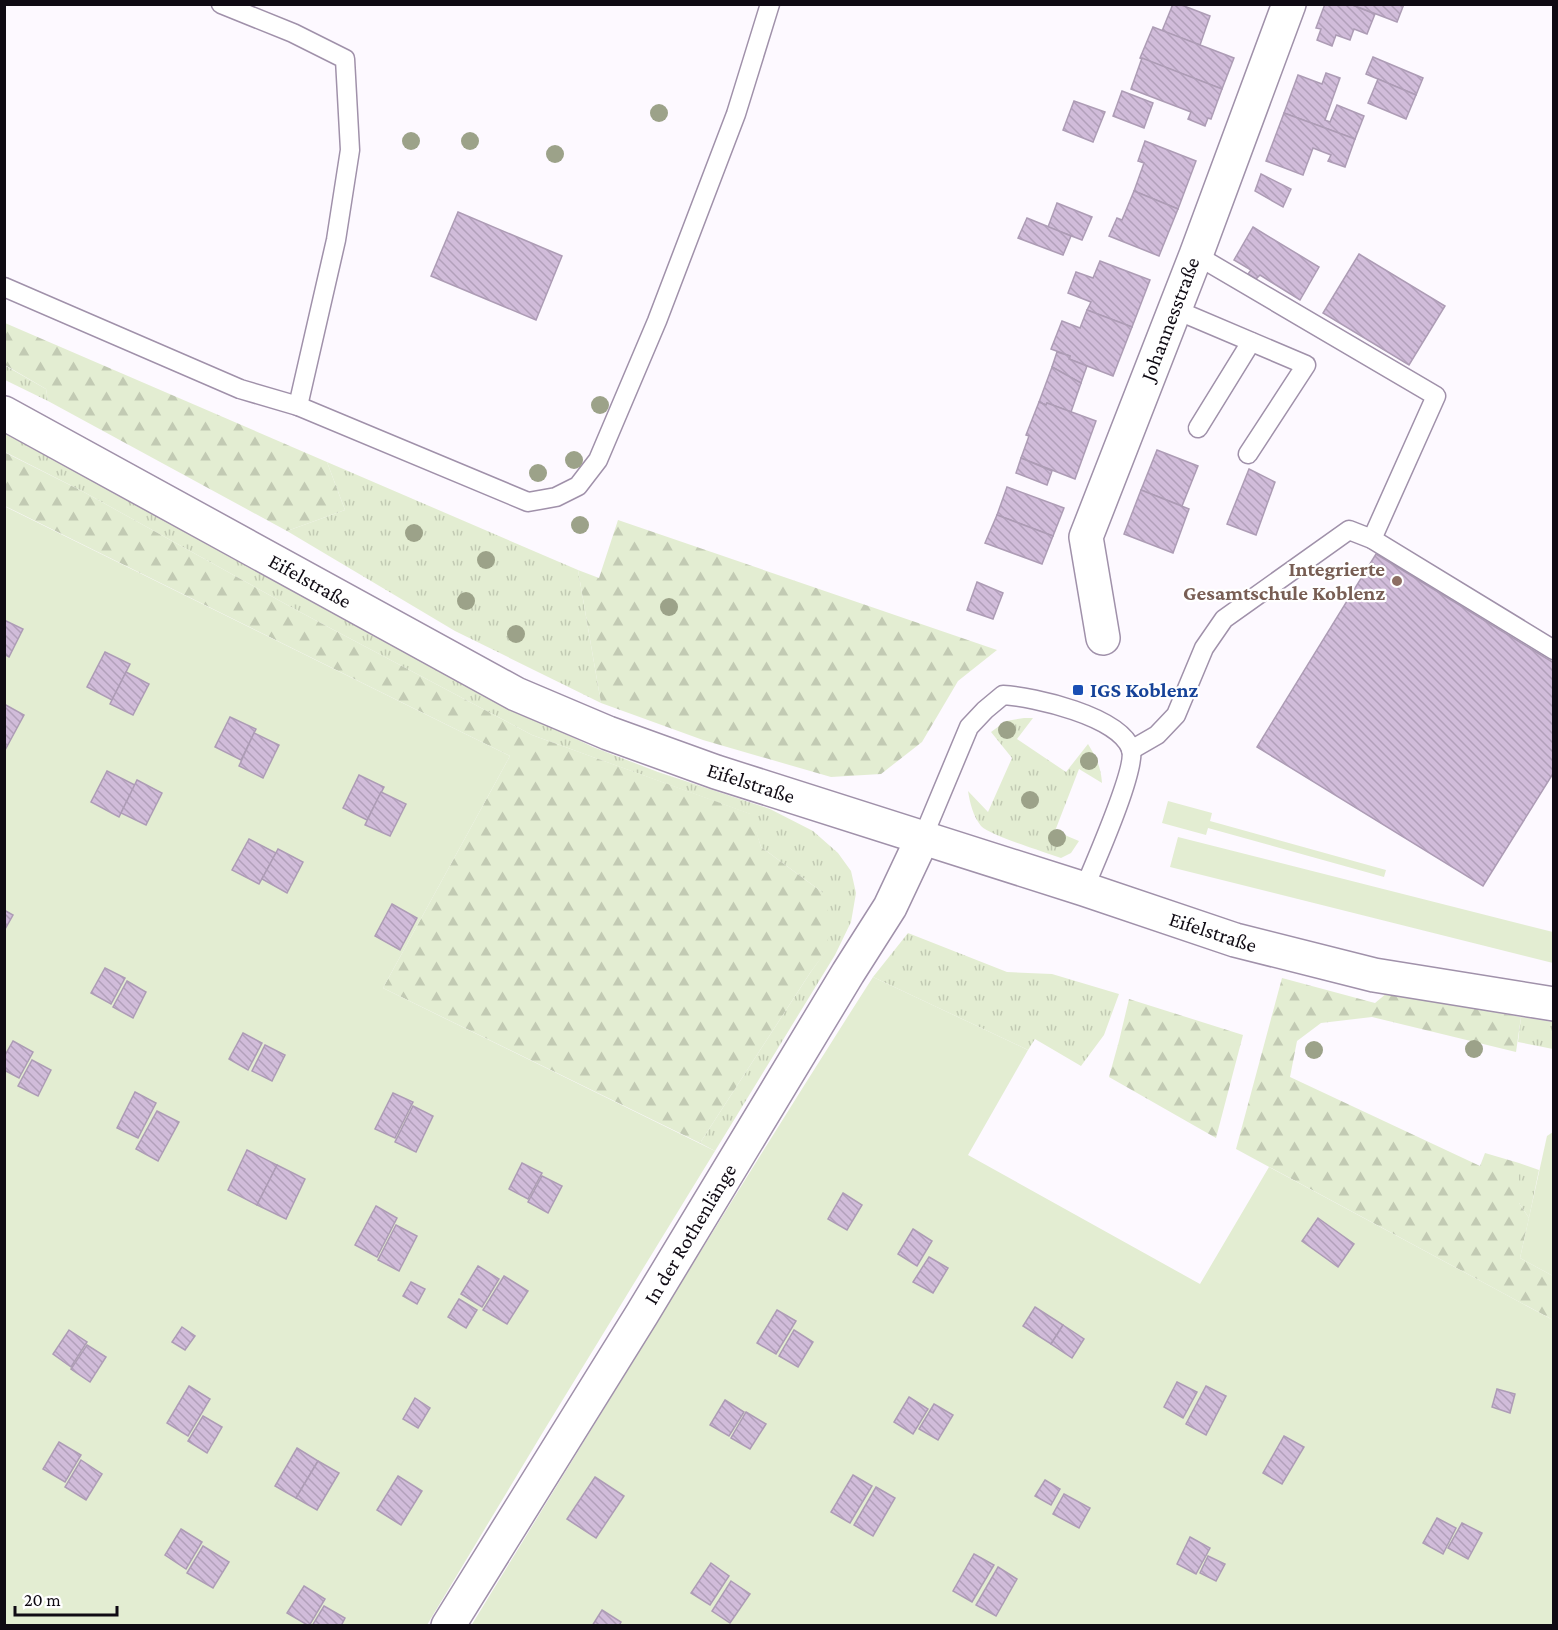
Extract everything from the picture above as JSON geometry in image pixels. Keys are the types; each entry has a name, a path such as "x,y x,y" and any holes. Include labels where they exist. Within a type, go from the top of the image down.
{"street":[{"name":"Johannesstraße","path":"1103,638 1086,537 1196,255 1289,4"},
{"name":"Eifelstraße","path":"4,413 516,694 608,733 716,772 1276,952 1374,975 1554,1004"},
{"name":"In der Rothenlänge","path":"448,1626 642,1314 890,907 923,837"}],"lane":[{"path":"221,4 293,33 345,59 350,150 336,240 298,406"},
{"path":"4,287 240,389 298,406 528,502 555,497 578,486 598,460 657,321 736,114 770,4"},
{"path":"1196,255 1436,396 1372,539"},
{"path":"1174,309 1306,365 1248,454"},
{"path":"1198,428 1251,342"},
{"path":"1131,750 1157,735 1176,715 1204,648 1224,619 1349,530 1372,539 1554,650"},
{"path":"923,837 969,728 985,710 1003,695 1051,702 1101,722 1122,735 1131,750 1131,766 1084,889"}],"green space":[{"path":"5,323 327,462 345,510 287,531 48,401 46,389 5,365"},
{"path":"4,365 46,389 48,401 5,380"},
{"path":"4,433 96,480 505,705 593,747 658,772 770,809 813,831 838,853 851,871 856,893 851,922 835,955 715,1151 700,1143 827,949 822,892 761,847 750,814 532,735 300,612 82,491 5,452"},
{"path":"4,452 82,491 300,612 532,735 751,814 761,847 822,892 830,918 827,950 700,1143 383,988 510,756 5,506"},
{"path":"327,462 578,570 601,703 455,631 287,531 345,510"},
{"path":"4,506 510,756 383,988 715,1151 427,1625 5,1625"},
{"path":"618,520 997,650 958,681 922,742 881,774 831,777 703,740 601,703 578,570 599,578"},
{"path":"1033,718 1017,739 1066,772 1088,744 1099,767 1102,783 1079,769 1055,831 1079,841 1071,853 1061,858 987,830 978,822 971,805 968,791 988,812 1012,758 991,732 1006,721"},
{"path":"1168,801 1212,813 1210,821 1386,870 1384,877 1208,828 1206,835 1162,823"},
{"path":"1178,837 1553,932 1553,963 1170,867"},
{"path":"908,933 1007,972 1052,974 1119,994 1104,1035 1081,1066 1035,1039 1028,1050 873,977"},
{"path":"873,977 1028,1050 968,1155 1200,1284 1269,1167 1553,1320 1553,1625 471,1626"},
{"path":"1282,978 1375,1003 1387,993 1521,1017 1516,1052 1372,1017 1321,1023 1297,1041 1290,1077 1480,1166 1485,1153 1519,1163 1519,1203 1529,1218 1520,1258 1553,1276 1553,1320 1236,1149"},
{"path":"1129,999 1243,1035 1216,1138 1109,1077"},
{"path":"1521,1017 1553,1022 1553,1049 1518,1042"},
{"path":"1553,1132 1553,1276 1520,1258 1547,1136"},
{"path":"1519,1163 1539,1170 1529,1218 1519,1203"}],"building":[{"path":"1173,4 1179,4 1210,16 1200,45 1162,31"},
{"path":"1325,4 1350,4 1375,14 1367,34 1354,29 1350,40 1336,35 1332,46 1317,40 1321,29 1316,28"},
{"path":"1350,4 1404,4 1397,22"},
{"path":"1153,27 1234,58 1222,89 1140,58"},
{"path":"1373,57 1423,78 1416,95 1366,74"},
{"path":"1142,58 1222,89 1211,119 1208,118 1205,126 1188,119 1191,112 1131,89"},
{"path":"1326,73 1340,78 1325,120 1330,122 1337,105 1364,116 1355,139 1284,113 1298,75 1322,84"},
{"path":"1378,79 1416,95 1406,119 1368,103"},
{"path":"1122,91 1153,103 1144,128 1113,116"},
{"path":"1074,101 1105,112 1093,142 1063,130"},
{"path":"1284,113 1355,139 1345,167 1328,161 1331,155 1313,148 1303,175 1266,161"},
{"path":"1145,141 1196,161 1178,209 1134,191 1144,163 1138,161"},
{"path":"1261,174 1291,189 1283,207 1255,191"},
{"path":"1134,191 1178,209 1159,256 1109,236 1117,218 1122,220"},
{"path":"1057,203 1092,217 1082,240 1048,227"},
{"path":"458,212 562,256 536,320 431,276"},
{"path":"1027,218 1071,236 1063,255 1018,238"},
{"path":"1253,227 1319,267 1300,300 1260,275 1256,279 1248,274 1251,270 1234,260"},
{"path":"1359,254 1445,306 1409,365 1323,313"},
{"path":"1100,261 1150,280 1132,327 1087,310 1091,302 1068,293 1076,272 1093,278"},
{"path":"1087,310 1132,327 1113,376 1069,359 1070,356 1051,349 1062,321 1080,328"},
{"path":"1057,352 1070,356 1069,359 1087,366 1081,383 1052,367"},
{"path":"1052,367 1081,383 1071,412 1039,402"},
{"path":"1039,402 1096,421 1075,479 1021,458 1029,436 1026,435"},
{"path":"1157,450 1198,466 1182,506 1141,490"},
{"path":"1021,458 1052,471 1047,485 1016,473"},
{"path":"1249,469 1275,482 1256,535 1227,524"},
{"path":"1007,487 1064,508 1053,536 997,515"},
{"path":"1141,490 1189,509 1173,553 1124,534"},
{"path":"997,515 1053,536 1042,564 985,543"},
{"path":"1376,554 1554,663 1554,772 1483,886 1257,747"},
{"path":"977,582 1003,593 993,619 967,610"},
{"path":"4,620 23,629 9,657 4,654"},
{"path":"105,652 130,664 112,700 87,687"},
{"path":"126,672 149,684 133,715 110,704"},
{"path":"4,704 24,715 4,752"},
{"path":"230,717 256,729 241,760 215,747"},
{"path":"254,733 279,745 263,778 239,766"},
{"path":"107,771 135,785 119,817 91,802"},
{"path":"359,775 384,787 367,820 343,808"},
{"path":"137,780 162,793 146,825 121,813"},
{"path":"381,792 406,804 390,836 365,825"},
{"path":"249,839 276,853 259,884 232,870"},
{"path":"278,849 303,862 287,893 262,879"},
{"path":"392,904 417,918 400,950 375,936"},
{"path":"4,910 13,915 4,931"},
{"path":"105,968 125,978 111,1004 91,993"},
{"path":"127,981 146,992 133,1018 113,1007"},
{"path":"243,1033 262,1043 248,1070 229,1059"},
{"path":"13,1041 33,1052 19,1078 4,1070 4,1057"},
{"path":"265,1045 285,1055 272,1081 252,1071"},
{"path":"32,1060 51,1070 38,1096 18,1086"},
{"path":"135,1092 156,1103 138,1138 117,1128"},
{"path":"393,1093 413,1102 395,1138 375,1129"},
{"path":"413,1106 433,1116 416,1152 395,1142"},
{"path":"157,1111 179,1122 158,1161 136,1149"},
{"path":"247,1150 277,1165 257,1205 228,1190"},
{"path":"522,1163 542,1173 528,1199 509,1189"},
{"path":"277,1165 305,1179 286,1219 257,1205"},
{"path":"542,1176 562,1186 548,1213 528,1202"},
{"path":"843,1193 862,1205 847,1230 828,1219"},
{"path":"376,1206 397,1218 377,1257 355,1245"},
{"path":"1318,1218 1354,1244 1338,1267 1302,1241"},
{"path":"396,1225 417,1236 399,1271 378,1260"},
{"path":"913,1229 932,1241 917,1266 898,1254"},
{"path":"929,1257 948,1268 933,1293 913,1282"},
{"path":"478,1266 499,1279 482,1307 461,1294"},
{"path":"504,1276 528,1291 507,1324 483,1310"},
{"path":"411,1282 425,1289 417,1304 403,1296"},
{"path":"459,1299 477,1310 466,1328 448,1317"},
{"path":"1035,1307 1063,1325 1051,1344 1023,1326"},
{"path":"777,1310 796,1321 776,1354 757,1343"},
{"path":"1063,1325 1084,1339 1072,1358 1051,1344"},
{"path":"182,1327 195,1336 185,1350 172,1342"},
{"path":"69,1330 87,1342 71,1367 53,1354"},
{"path":"794,1330 813,1342 798,1367 779,1356"},
{"path":"87,1345 106,1357 90,1382 71,1369"},
{"path":"1177,1382 1197,1392 1183,1418 1164,1407"},
{"path":"189,1386 210,1399 188,1436 167,1423"},
{"path":"1206,1386 1226,1396 1206,1435 1186,1424"},
{"path":"1497,1389 1515,1394 1510,1413 1492,1407"},
{"path":"909,1397 928,1409 913,1434 894,1422"},
{"path":"415,1398 430,1408 418,1428 403,1419"},
{"path":"725,1400 744,1412 729,1436 710,1425"},
{"path":"934,1404 953,1415 938,1440 919,1429"},
{"path":"746,1412 766,1424 750,1449 731,1438"},
{"path":"203,1416 222,1427 207,1453 188,1441"},
{"path":"1284,1436 1304,1447 1282,1484 1263,1473"},
{"path":"59,1442 81,1455 65,1482 43,1469"},
{"path":"297,1448 318,1461 296,1498 275,1486"},
{"path":"81,1460 102,1474 86,1500 65,1487"},
{"path":"318,1461 339,1473 317,1510 296,1498"},
{"path":"853,1475 872,1486 850,1523 831,1512"},
{"path":"398,1476 422,1491 401,1525 377,1510"},
{"path":"595,1477 624,1496 596,1538 567,1519"},
{"path":"1045,1480 1060,1489 1051,1505 1035,1496"},
{"path":"876,1487 895,1498 873,1536 854,1525"},
{"path":"1064,1494 1090,1508 1079,1528 1053,1514"},
{"path":"1437,1518 1456,1528 1443,1554 1423,1543"},
{"path":"1462,1523 1482,1533 1468,1559 1448,1548"},
{"path":"181,1529 202,1542 186,1569 165,1555"},
{"path":"1190,1537 1210,1548 1196,1574 1177,1564"},
{"path":"203,1546 229,1562 213,1588 187,1573"},
{"path":"974,1554 994,1565 972,1602 953,1591"},
{"path":"1208,1556 1225,1564 1216,1581 1200,1573"},
{"path":"711,1563 729,1576 710,1605 691,1593"},
{"path":"998,1567 1017,1579 996,1616 976,1605"},
{"path":"731,1581 750,1594 730,1623 712,1611"},
{"path":"304,1586 325,1599 309,1626 287,1613"},
{"path":"324,1606 345,1618 341,1626 312,1626"},
{"path":"602,1610 621,1622 619,1626 592,1626"}],"place":[{"name":"Integrierte Gesamtschule Koblenz","path":"1397,581"},
{"name":"IGS Koblenz","path":"1078,690"}]}
